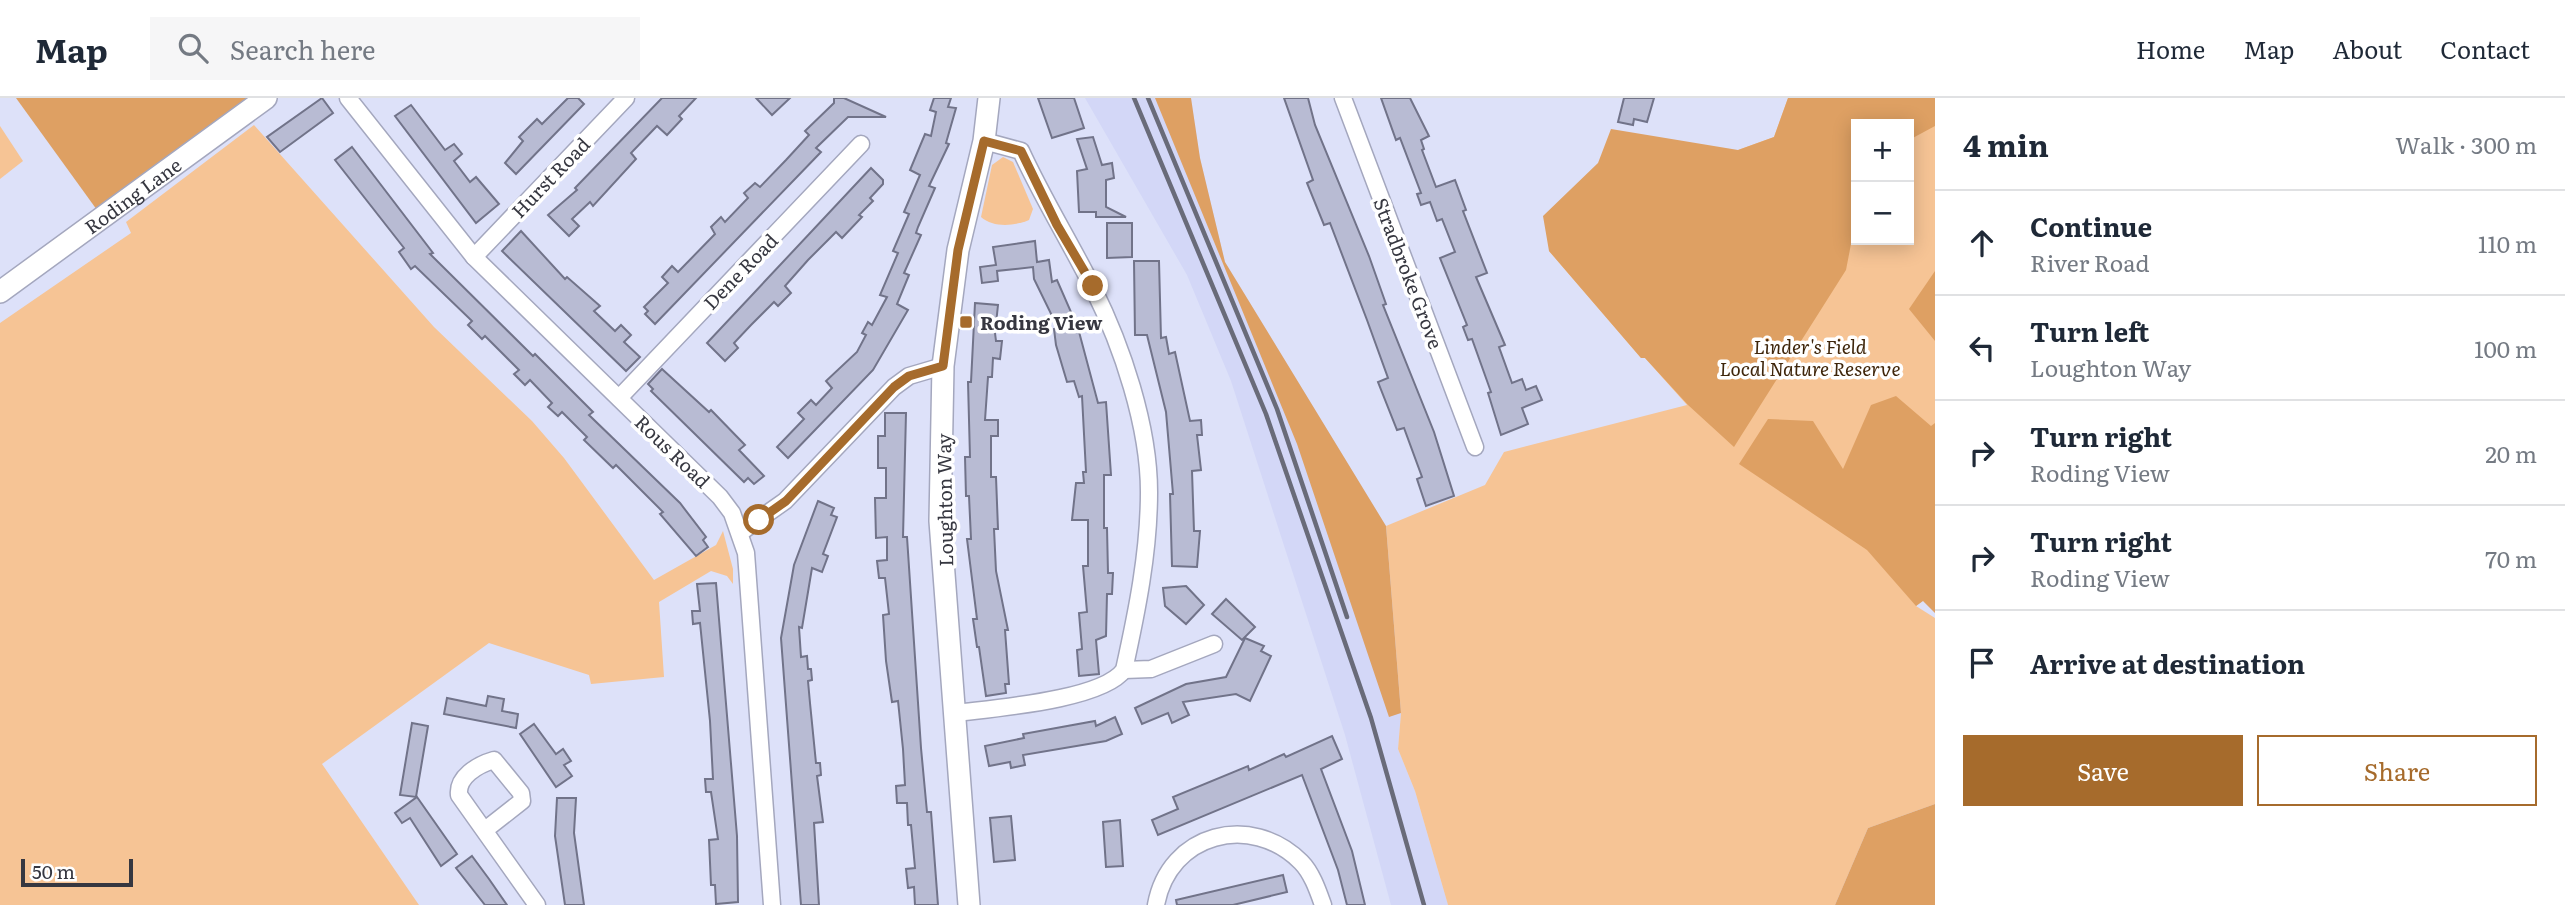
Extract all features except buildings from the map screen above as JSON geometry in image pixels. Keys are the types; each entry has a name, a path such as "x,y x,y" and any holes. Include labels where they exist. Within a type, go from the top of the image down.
{"street":[{"name":"Roding Lane","path":"0,292 266,98"},
{"name":"Rous Road","path":"348,98 474,257 720,496 741,531 746,553 772,905"},
{"name":"Hurst Road","path":"474,257 626,98"},
{"name":"Loughton Way","path":"969,905 957,713 940,521 943,366 958,250 984,141 989,98"},
{"name":"Stradbroke Grove","path":"1343,98 1475,447"},
{"path":"957,713 1056,698 1106,686 1124,670 1144,574 1149,490 1129,380 1093,286 1057,225 1021,151 984,141"},
{"name":"Dene Road","path":"619,398 861,144"},
{"path":"741,531 786,501 894,387 909,376 943,366"},
{"path":"1124,670 1151,669 1214,644"},
{"path":"485,830 537,905"},
{"path":"1156,905 1167,876 1178,859 1215,835 1239,833 1281,847 1303,863 1323,905"}],"shaded area":[{"path":"16,98 249,98 97,210"},
{"path":"1085,98 1191,98 1200,158 1225,262 1386,526 1401,713 1398,749 1415,791 1448,905 1391,905 1345,735 1231,381 1187,275"},
{"path":"1155,98 1191,98 1200,158 1225,262 1386,526 1401,713 1389,717 1297,444"},
{"path":"1788,98 1935,98 1935,126 1914,137 1914,119 1851,119 1851,244 1846,270 1734,447 1688,405 1645,358 1641,358 1549,251 1543,216 1598,163 1611,129 1738,150 1774,137"},
{"path":"1935,271 1935,341 1909,309"},
{"path":"1896,396 1931,426 1935,423 1935,613 1923,601 1916,606 1867,550 1739,464 1768,419 1813,421 1843,469 1871,405"},
{"path":"1935,804 1935,905 1835,905 1868,828"}],"green space":[{"name":"Linder's Field Local Nature Reserve","path":"1788,98 1935,98 1935,591 1916,606 1935,618 1935,804 1868,828 1835,905 1448,905 1415,791 1398,749 1401,713 1386,526 1485,485 1504,452 1687,405 1645,358 1641,358 1549,251 1738,150 1774,137"},
{"path":"254,125 434,327 532,421 564,458 654,580 716,545 723,531 733,569 733,584 727,576 711,571 659,602 664,677 591,684 589,675 489,643 322,764 419,905 0,905 0,323 131,233 126,222"},
{"path":"0,126 23,161 0,179"},
{"path":"1003,157 1013,162 1033,209 1029,220 1011,225 992,223 981,217 992,165"}],"railway":[{"path":"1134,98 1266,414 1371,718 1424,905"},
{"path":"1148,98 1277,409 1347,617"}],"place":[{"name":"Roding View","path":"966,322"}],"route":[{"path":"759,520 786,501 894,387 909,376 943,366 958,250 984,141 1021,151 1057,225 1093,286"}]}
